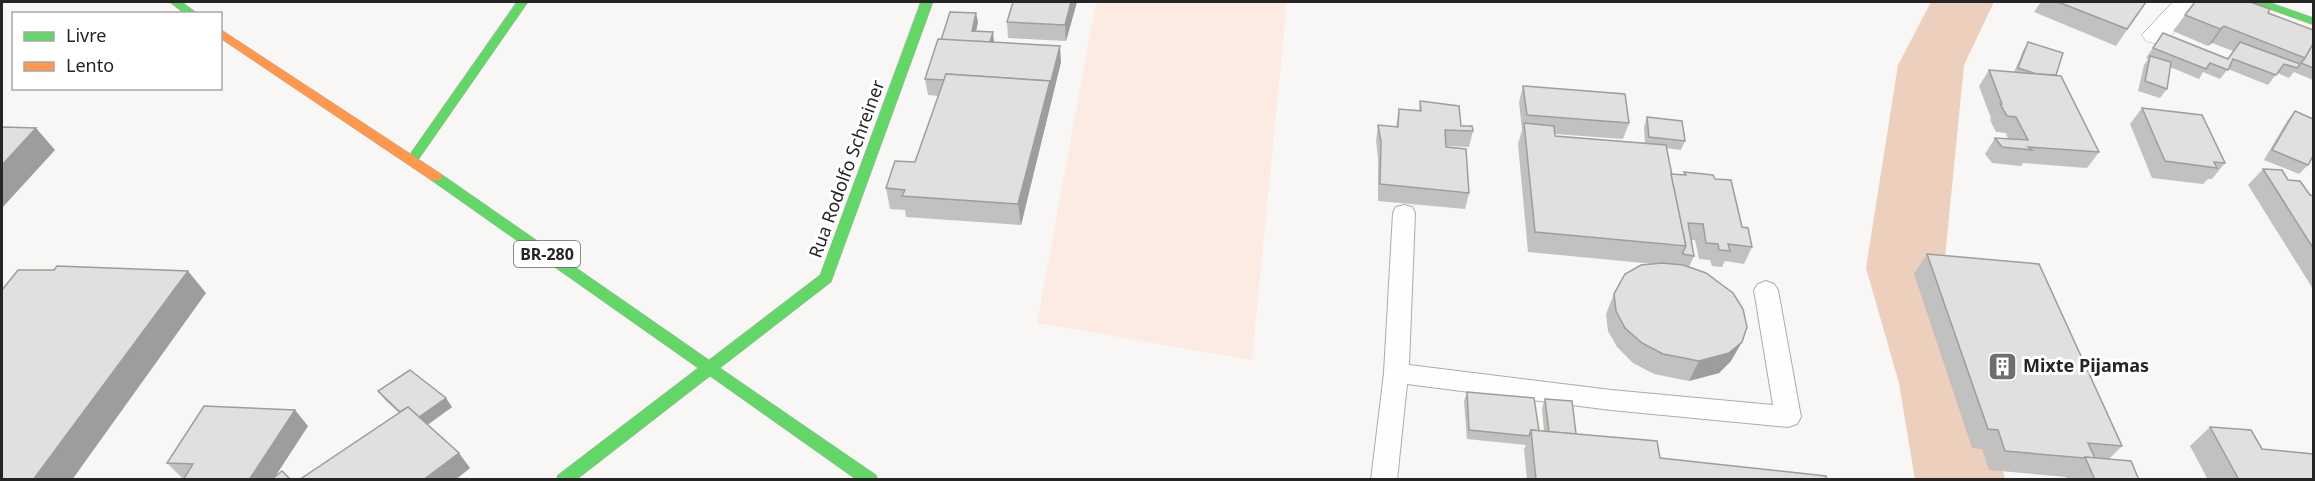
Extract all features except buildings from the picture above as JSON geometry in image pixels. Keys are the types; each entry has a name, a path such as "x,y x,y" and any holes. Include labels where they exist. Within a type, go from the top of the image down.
{"main road":[{"path":"175,2 190,12"},
{"path":"412,160 522,2"},
{"name":"Rua Rodolfo Schreiner","path":"564,480 826,278 927,2"},
{"path":"2259,2 2313,22"},
{"name":"BR-280","path":"222,33 412,160 870,480"}],"street":[{"path":"2156,35 2188,2"}],"lane":[{"path":"1384,480 1396,372 1404,213"},
{"path":"1396,372 1611,400 1788,417 1766,290"}],"shaded area":[{"path":"1096,2 1287,2 1252,360 1037,323"}],"waterway":[{"path":"1960,480 1941,383 1905,268 1931,65 1962,2"}],"traffic: fast":[{"path":"175,2 190,12"},
{"path":"412,160 522,2"},
{"path":"564,480 826,278 927,2"},
{"path":"2259,2 2314,22"},
{"path":"436,177 870,480"}],"traffic: slow":[{"path":"222,33 436,177"}],"place":[{"name":"Mixte Pijamas","path":"2002,366"}]}
